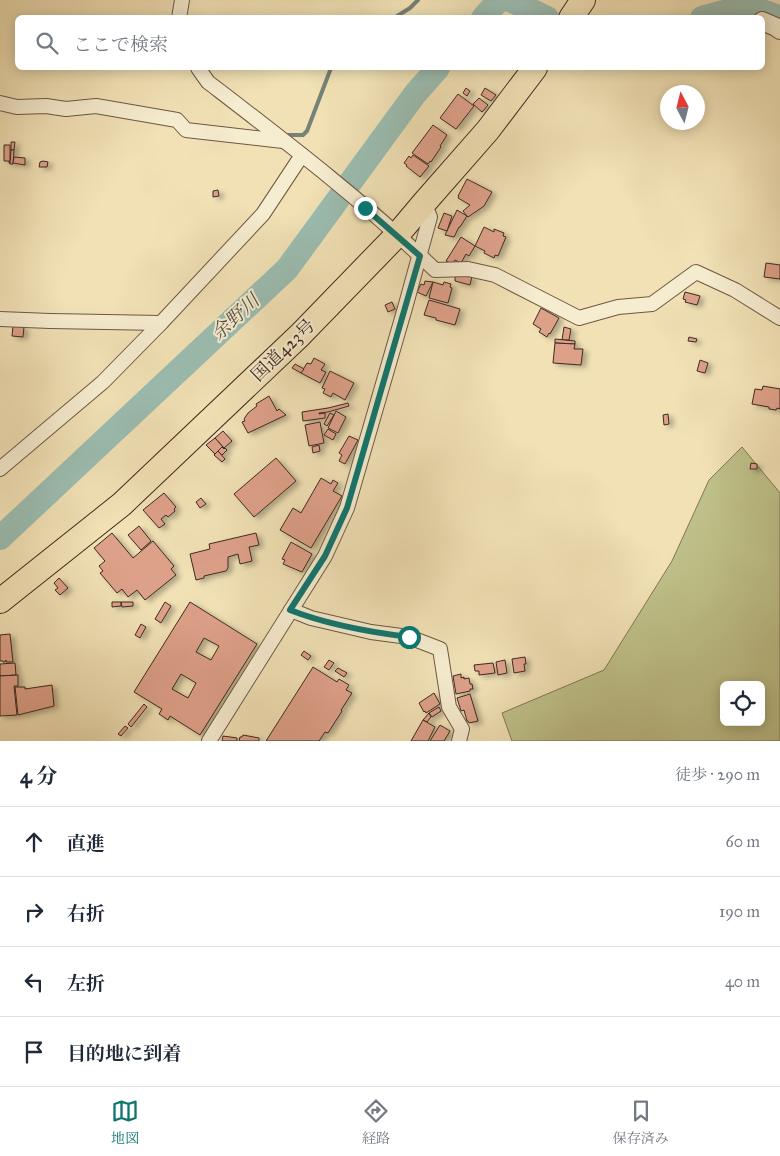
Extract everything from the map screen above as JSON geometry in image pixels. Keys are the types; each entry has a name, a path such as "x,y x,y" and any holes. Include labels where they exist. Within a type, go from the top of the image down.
{"highway":[{"path":"573,15 583,0"},
{"name":"国道423号","path":"0,601 122,504 300,336 397,236 488,130 533,70"}],"street":[{"path":"180,15 182,0"},
{"path":"765,22 780,30"},
{"path":"199,70 208,82 305,157 436,270 468,268 495,275 579,318 618,307 652,304 696,272 735,290 780,318"},
{"path":"0,103 17,107 46,106 66,109 96,106 177,120 186,130 284,141"},
{"path":"0,469 103,382 161,323 263,214 305,157"},
{"path":"209,741 325,556 347,508 430,217 424,203"},
{"path":"0,319 161,323"},
{"path":"290,610 311,618 371,632 409,637 440,649 449,707 462,729 459,741"}],"green space":[{"path":"742,447 780,493 780,741 512,741 502,713 604,670 672,561 709,480"}],"building":[{"path":"466,88 470,91 467,96 463,93"},
{"path":"485,88 496,95 491,101 481,95"},
{"path":"458,94 474,106 456,129 440,118"},
{"path":"479,98 488,105 482,112 473,104"},
{"path":"433,125 447,135 441,147 428,164 412,153"},
{"path":"11,142 15,142 14,150 11,150"},
{"path":"4,145 10,145 10,163 9,161 4,161"},
{"path":"11,150 14,150 13,164 10,164"},
{"path":"413,155 429,166 420,177 404,163 409,156 411,158"},
{"path":"14,157 25,158 25,165 13,163"},
{"path":"40,162 48,162 47,167 39,167"},
{"path":"467,179 492,192 484,206 468,217 463,211 470,205 458,198"},
{"path":"218,190 219,196 213,197 213,191"},
{"path":"457,210 467,216 454,237 445,235"},
{"path":"444,213 452,216 447,231 438,228"},
{"path":"484,227 494,232 494,229 504,233 503,236 506,237 498,256 495,255 494,258 475,246"},
{"path":"461,237 475,246 469,256 466,254 461,263 455,260 452,264 446,261"},
{"path":"766,263 780,265 780,279 764,277"},
{"path":"455,274 472,276 470,285 455,281"},
{"path":"425,281 433,282 426,296 417,292 421,284 424,285"},
{"path":"433,282 443,285 444,282 451,284 450,287 452,288 448,303 429,298"},
{"path":"685,292 700,296 697,305 685,302 686,300 683,299"},
{"path":"429,300 460,309 455,325 424,315"},
{"path":"392,302 395,309 388,312 385,305"},
{"path":"541,308 559,318 547,337 539,332 541,329 533,324"},
{"path":"13,326 24,327 23,337 12,336"},
{"path":"564,327 571,329 569,340 562,340"},
{"path":"689,337 697,339 696,342 688,341"},
{"path":"555,339 575,341 575,344 555,343"},
{"path":"555,343 575,344 574,349 583,349 581,365 553,363"},
{"path":"314,358 325,364 321,370 326,372 320,383 301,373 307,363 311,364"},
{"path":"700,360 708,363 705,373 697,371"},
{"path":"295,364 304,369 301,373 292,368"},
{"path":"330,371 354,383 345,400 333,393 331,397 323,393 325,389 322,388"},
{"path":"763,386 780,389 780,409 769,409 769,407 752,404 755,389 762,390"},
{"path":"269,396 277,411 279,409 286,415 248,433 242,422 245,421 244,419 248,413 257,406 256,404"},
{"path":"348,403 349,406 319,413 325,413 325,418 303,421 302,412"},
{"path":"336,411 346,417 338,433 328,428"},
{"path":"330,413 334,415 327,426 324,424"},
{"path":"668,414 669,424 664,425 663,415"},
{"path":"320,422 324,443 309,446 305,425"},
{"path":"328,429 336,434 333,440 324,435"},
{"path":"223,431 232,441 224,448 215,438"},
{"path":"349,436 358,440 345,464 339,461 342,455 339,453"},
{"path":"215,438 223,447 215,454 206,445"},
{"path":"319,445 320,451 313,453 312,447"},
{"path":"222,447 227,450 222,455 218,451"},
{"path":"218,451 225,459 222,462 214,455"},
{"path":"276,458 296,481 254,517 234,494"},
{"path":"751,463 757,464 757,469 750,469"},
{"path":"321,478 331,484 333,480 338,483 333,491 342,496 311,548 280,530 293,508 301,513"},
{"path":"164,493 176,507 175,511 168,517 166,515 161,519 165,524 159,528 143,510"},
{"path":"201,498 206,504 200,508 196,502"},
{"path":"139,526 151,541 141,550 128,535"},
{"path":"112,533 133,558 153,541 174,566 171,569 176,575 145,600 137,590 128,597 122,589 117,593 100,573 103,571 99,566 105,561 94,548"},
{"path":"256,533 259,545 249,547 252,561 240,564 238,554 228,557 228,568 226,571 204,576 204,578 196,580 190,554 210,549 209,544"},
{"path":"291,542 312,554 302,572 283,564 285,560 282,559"},
{"path":"59,578 68,588 60,595 55,590 58,588 54,583"},
{"path":"112,602 121,602 121,606 112,607"},
{"path":"121,602 133,602 133,606 122,607"},
{"path":"165,602 171,606 161,623 155,619"},
{"path":"190,602 257,644 200,735 170,716 168,720 159,714 162,709 134,692","holes":["204,638 219,646 211,660 196,652","181,674 196,683 188,698 172,689"]},
{"path":"141,624 146,627 140,638 135,635"},
{"path":"10,634 13,662 6,662 6,660 3,662 0,661 0,635"},
{"path":"304,651 311,656 308,660 301,655"},
{"path":"525,657 525,671 514,673 512,659"},
{"path":"329,660 334,663 329,670 324,667"},
{"path":"505,660 507,673 498,675 496,662"},
{"path":"15,663 16,675 0,676 0,664"},
{"path":"493,663 495,673 479,675 479,671 475,671 474,665"},
{"path":"313,667 337,682 339,679 349,685 346,690 352,693 342,711 328,733 325,732 319,741 266,741"},
{"path":"338,668 347,673 344,677 335,671"},
{"path":"461,674 461,678 469,678 473,689 456,694 453,676"},
{"path":"18,675 18,686 14,686 17,715 0,716 0,676"},
{"path":"52,685 54,706 18,715 15,687 25,687 25,689"},
{"path":"434,693 440,704 426,713 419,703"},
{"path":"470,694 478,721 469,723 464,710 461,711 457,698"},
{"path":"144,704 147,707 131,727 128,724"},
{"path":"439,707 441,711 432,717 429,713"},
{"path":"429,713 431,717 427,722 423,720"},
{"path":"423,720 435,727 428,741 411,741"},
{"path":"440,725 450,731 444,741 430,741"},
{"path":"125,726 128,728 121,736 118,734"},
{"path":"243,735 259,738 259,741 239,741"},
{"path":"223,736 237,738 237,741 222,741"}],"waterway":[{"path":"399,15 418,0"},
{"name":"余野川","path":"486,15 499,0"},
{"path":"510,0 541,15"},
{"path":"712,15 732,10 750,9 759,10 780,18"},
{"path":"288,135 303,135 307,131 330,70"},
{"name":"余野川","path":"0,538 287,269 415,94 436,70"}],"route":[{"path":"365,208 420,256 347,508 325,556 290,610 311,618 371,632 409,637"}]}
